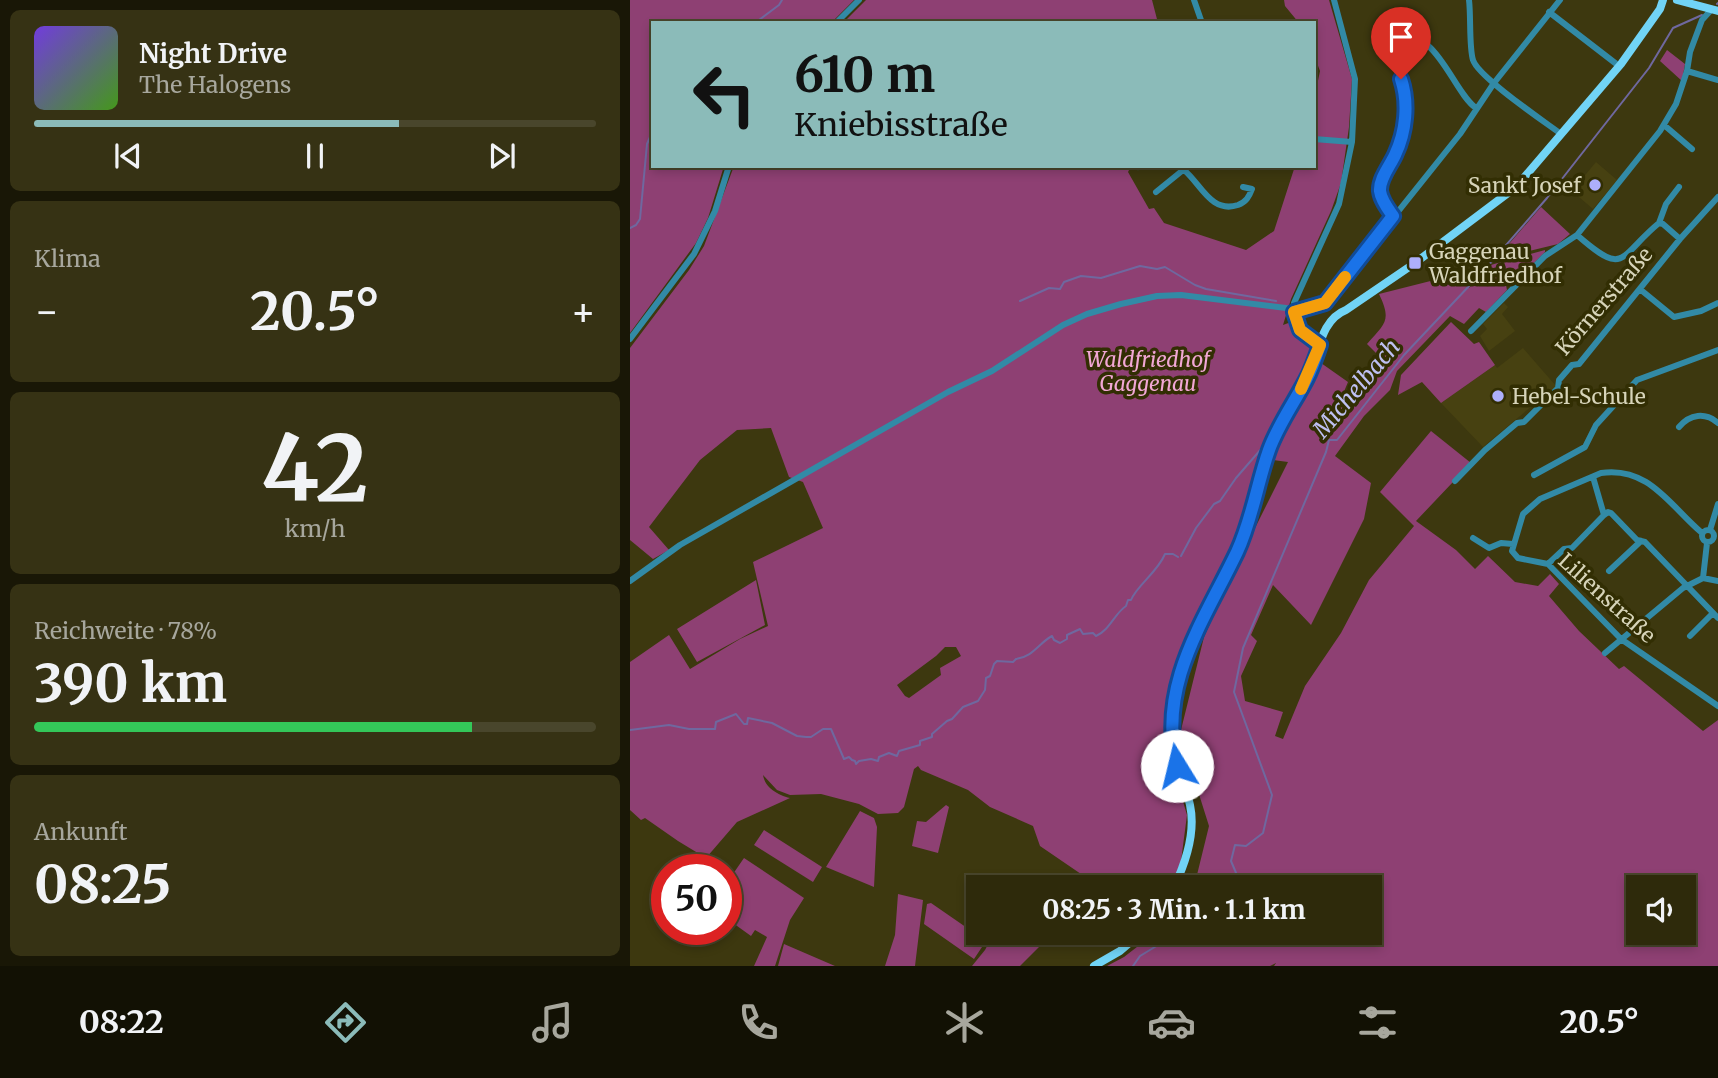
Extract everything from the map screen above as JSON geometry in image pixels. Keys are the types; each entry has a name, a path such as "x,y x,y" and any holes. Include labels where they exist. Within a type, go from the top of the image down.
{"main road":[{"path":"1179,875 1189,848 1192,830 1191,806 1173,749 1172,723 1177,688 1203,615 1237,551 1246,528 1270,448 1308,377 1322,334 1337,314 1507,195 1524,179 1619,66 1660,9 1663,0"},
{"path":"1677,0 1716,9"},
{"path":"1094,966 1127,945"}],"street":[{"path":"838,21 859,0"},
{"path":"1194,0 1201,21"},
{"path":"1321,343 1300,330 1294,310 1296,296 1339,204 1352,142 1355,79 1334,0"},
{"path":"1469,0 1473,61 1494,83 1561,134"},
{"path":"630,581 680,545 948,392 992,371 1063,325 1087,314 1157,296 1181,295 1294,310 1325,303 1460,134 1494,83 1560,0"},
{"path":"1471,331 1545,256 1577,235 1664,125 1676,104 1702,20 1716,9"},
{"path":"1549,12 1619,66"},
{"path":"1393,216 1380,191 1381,183 1401,141 1405,122 1406,98 1392,55 1396,44 1410,39 1420,40 1428,45 1468,103 1476,108"},
{"path":"1687,71 1718,80"},
{"path":"1664,125 1692,149"},
{"path":"1316,139 1352,142"},
{"path":"630,339 694,254 715,211 728,168"},
{"path":"1156,192 1186,168 1210,200 1220,206 1235,206 1246,201 1252,189 1243,187"},
{"path":"1577,235 1601,256 1617,259 1632,251 1659,223 1666,204 1679,187"},
{"name":"Körnerstraße","path":"1455,481 1485,450 1517,423 1524,422 1559,388 1559,380 1573,365 1579,364 1718,197"},
{"path":"1659,223 1681,239"},
{"path":"1641,290 1674,317 1701,311 1718,303"},
{"path":"1534,475 1585,446 1596,425 1637,380 1718,350"},
{"path":"1678,427 1685,420 1697,416 1707,416 1718,423"},
{"path":"1473,538 1489,548 1502,543 1513,544 1522,513 1540,499 1593,477 1611,472 1628,473 1653,486 1702,534 1707,543 1703,579"},
{"path":"1593,477 1604,515"},
{"path":"1702,534 1710,530 1718,504"},
{"path":"1548,564 1563,549 1572,548 1604,515 1612,513 1637,540 1645,542 1672,568 1716,616 1690,636"},
{"path":"1707,543 1716,539 1710,530"},
{"path":"1609,572 1641,541"},
{"name":"Lilienstraße","path":"1513,544 1512,551 1518,558 1548,564 1621,639 1718,706"},
{"path":"1605,653 1686,585 1703,579 1718,582"}],"shaded area":[{"name":"Sankt Josef","path":"1596,162 1617,180 1593,209 1572,191"},
{"path":"1504,303 1508,307 1502,314 1515,331 1489,351 1480,336 1487,329 1483,324"},
{"name":"Hebel-Schule","path":"1523,348 1556,386 1483,447 1441,403 1495,365 1497,368"}],"green space":[{"path":"630,0 854,0 833,21 651,21 651,168 723,168 708,218 696,243 630,333"},
{"path":"866,0 1152,0 1157,21 845,21"},
{"name":"Waldfriedhof Gaggenau","path":"1284,0 1329,0 1352,79 1341,183 1291,299 1283,325 1291,322 1298,335 1313,349 1293,395 1257,458 1262,459 1239,536 1220,579 1185,640 1168,706 1167,747 1187,815 1181,861 1176,875 1082,875 1040,846 1033,826 990,807 968,790 921,770 918,766 914,769 904,807 898,813 878,814 859,804 821,794 790,795 777,790 763,775 766,784 773,790 790,798 737,822 709,854 699,854 645,818 641,820 630,810 630,662 669,635 690,669 740,639 768,626 753,562 823,528 803,482 789,477 771,428 737,430 700,460 649,527 669,550 653,559 630,540 630,348 704,246 733,168 1130,168 1128,172 1149,209 1154,208 1164,223 1246,250 1274,231 1294,168 1316,168 1316,90 1320,71 1316,60 1316,21 1297,21 1285,6","holes":["945,647 956,647 961,656 940,668 941,675 909,698 897,685"]},
{"path":"1667,50 1685,64 1682,81 1660,61"},
{"path":"1541,207 1570,234 1558,244 1496,259"},
{"path":"1545,252 1510,287 1504,261"},
{"path":"1501,262 1507,290 1486,312 1479,308 1464,324 1450,316 1397,371 1390,390 1364,416 1335,456 1371,483 1364,519 1311,625 1273,585 1251,635 1257,641 1241,676 1245,701 1283,712 1275,736 1283,739 1305,686 1341,633 1369,580 1414,526 1380,492 1431,431 1471,463 1416,521 1456,550 1475,569 1488,556 1515,582 1538,586 1550,574 1559,584 1549,596 1579,631 1619,669 1624,666 1703,731 1718,720 1718,966 1274,966 1276,963 1270,966 1107,966 1140,945 1382,945 1382,875 1197,875 1209,826 1180,734 1204,637 1288,462 1273,460 1287,424 1321,363 1348,382 1343,394 1356,407 1386,363 1367,344 1385,321 1385,310 1379,294 1486,267 1469,288 1491,265"},
{"path":"1451,322 1474,344 1479,342 1495,365 1441,403 1422,382 1398,395 1401,375"},
{"path":"756,580 765,625 697,662 677,629"},
{"path":"946,805 949,807 938,853 912,846 917,821 926,822"},
{"path":"860,811 874,818 877,827 874,887 826,867"},
{"path":"764,830 822,867 813,882 754,845"},
{"path":"744,858 804,898 790,920 775,966 754,966 767,937 755,930 751,936 742,930"},
{"path":"898,894 923,900 915,966 885,966 895,935"},
{"path":"931,903 966,927 966,945 983,945 974,959 924,924 927,904"},
{"path":"784,944 835,966 778,966"},
{"path":"988,945 1041,945 1020,966 972,966"}],"waterway":[{"path":"758,21 782,0"},
{"name":"Michelbach","path":"1237,875 1231,861 1235,845 1246,846 1263,833 1272,795 1234,692 1243,648 1329,440 1337,440 1404,355 1487,267 1547,198 1649,68 1673,28 1702,15"},
{"path":"630,228 640,219 647,144 651,135"},
{"path":"1020,301 1049,288 1060,289 1064,282 1081,276 1101,278 1140,266 1157,269 1165,267 1206,289 1276,301"},
{"path":"1181,556 1196,528 1262,448"},
{"path":"630,730 669,725 689,729 715,729 716,722 736,714 744,724 747,724 748,718 772,723 797,736 811,737 823,729 831,729 844,759 849,757 856,764 871,759 878,761 879,757 889,753 897,756 899,751 920,745 920,741 932,737 932,734 963,707 978,701 985,690 986,678 990,676 997,661 1013,662 1022,658 1052,636 1060,643 1067,639 1067,635 1080,629 1083,634 1101,634 1126,606 1128,600 1131,600 1165,554 1178,557"},
{"name":"Michelbach","path":"1133,966 1140,956 1158,945"}],"slow traffic":[{"path":"1301,389 1320,345 1300,330 1294,312 1321,306 1345,277"}],"place":[{"name":"Sankt Josef","path":"1595,185"},
{"name":"Gaggenau Waldfriedhof","path":"1415,263"},
{"name":"Hebel-Schule","path":"1498,396"}],"route":[{"path":"1177,766 1172,723 1177,688 1187,654 1203,615 1237,551 1270,448 1308,377 1320,345 1300,330 1294,312 1325,303 1393,216 1380,191 1381,183 1401,141 1405,122 1406,98 1401,79"}]}
